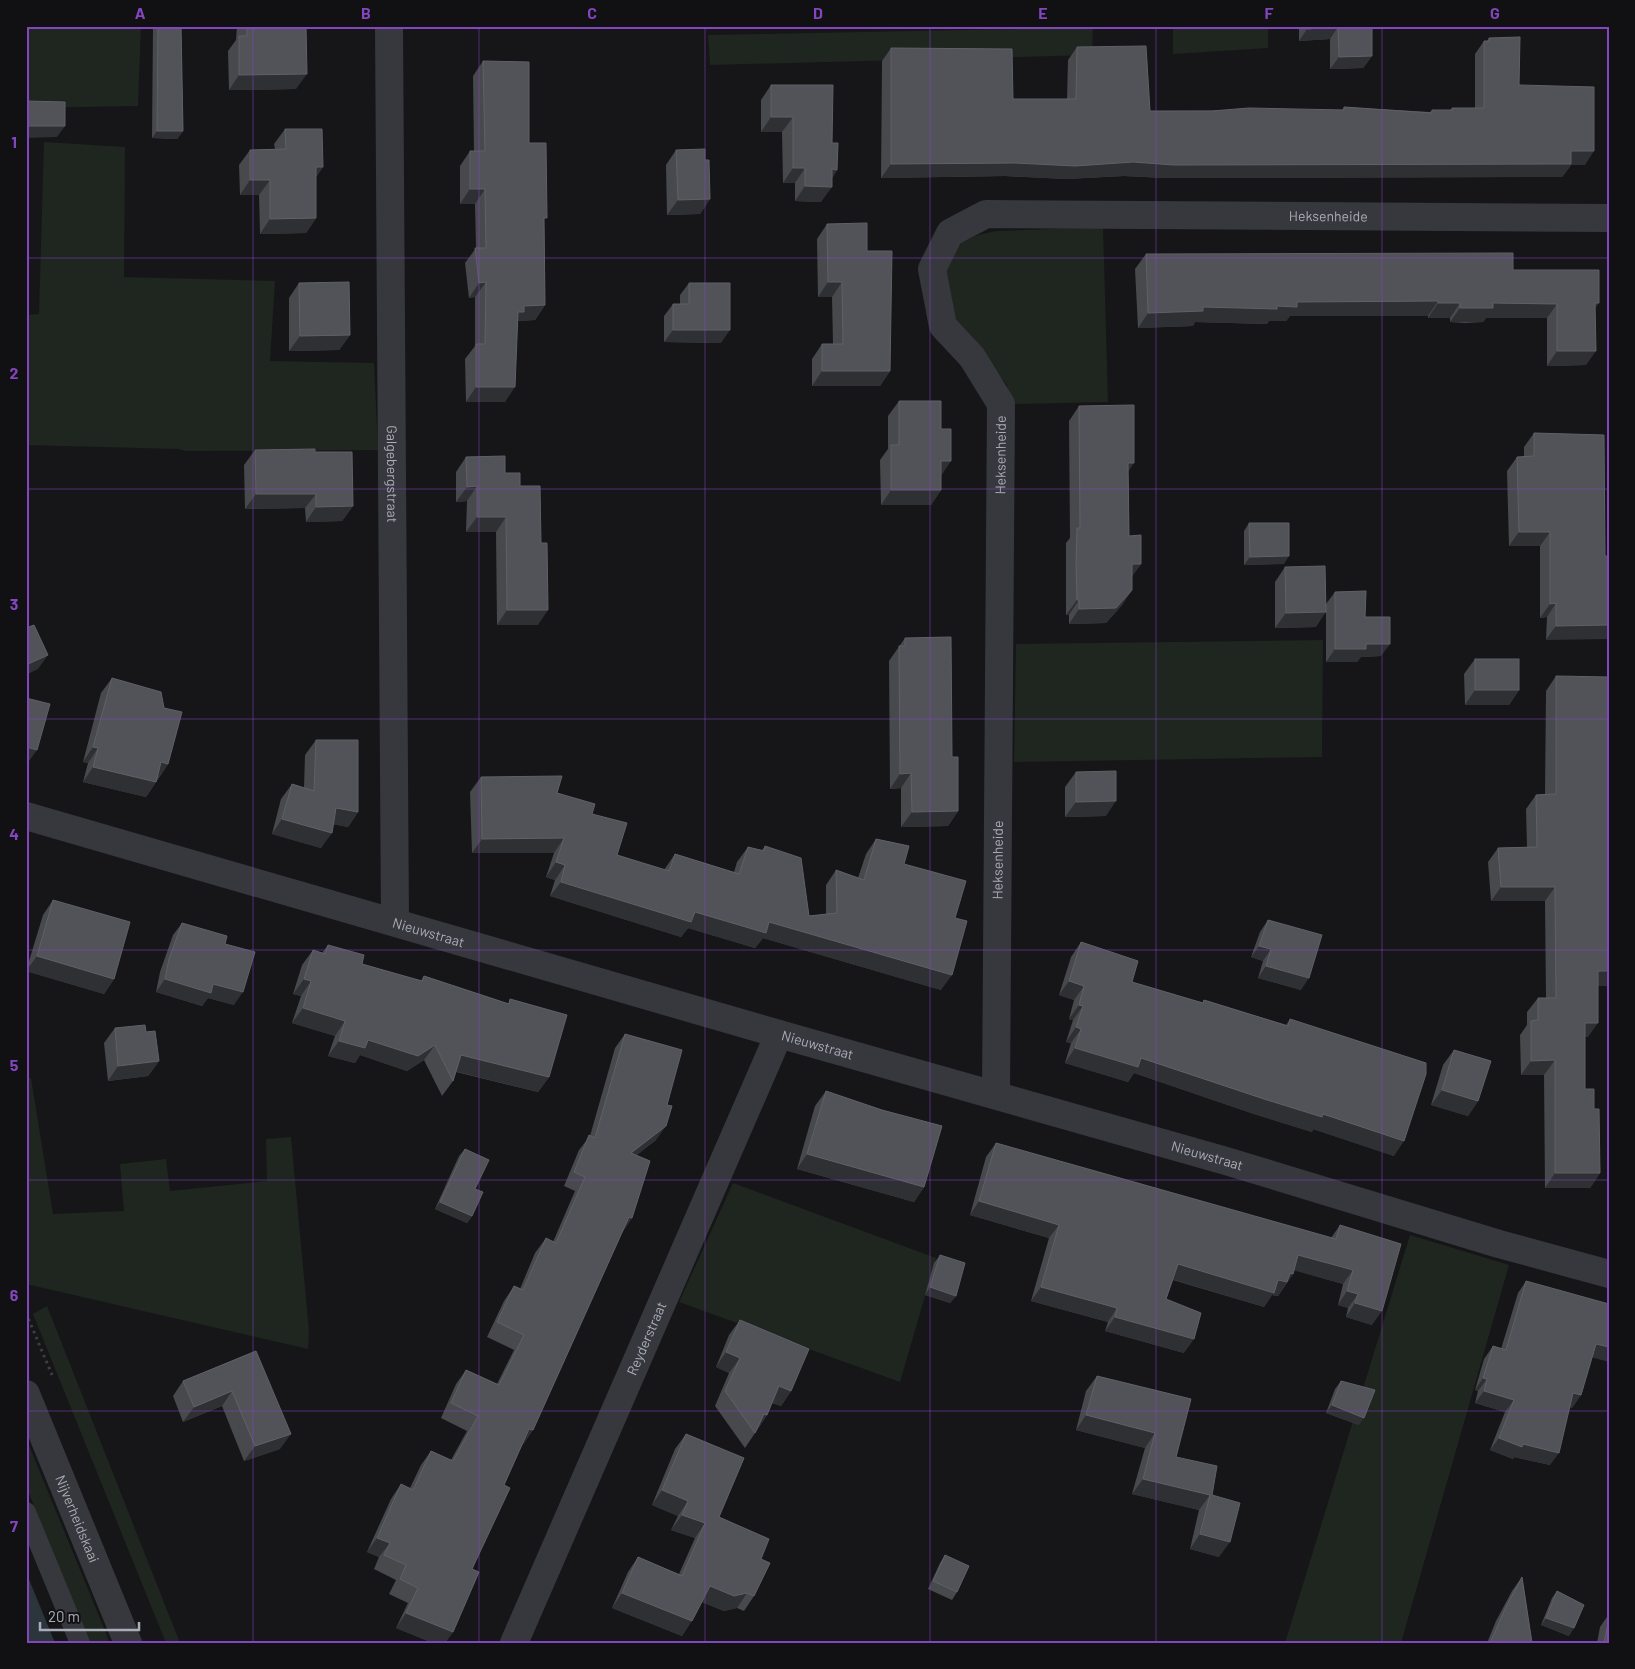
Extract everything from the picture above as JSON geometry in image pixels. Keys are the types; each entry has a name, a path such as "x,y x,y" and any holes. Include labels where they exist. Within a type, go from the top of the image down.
{"street":[{"name":"Galgebergstraat","path":"389,26 395,922"},
{"name":"Heksenheide","path":"996,1095 1001,404 972,357 943,326 932,268 950,233 986,214 1609,218"},
{"name":"Nieuwstraat","path":"26,816 1226,1161 1499,1244 1609,1274"},
{"name":"Reyderstraat","path":"514,1643 779,1034"},
{"name":"Nijverheidskaai","path":"26,1394 128,1643"}],"lane":[{"path":"26,1512 80,1643"}],"shaded area":[{"path":"26,26 141,26 138,106 26,108"},
{"path":"1016,26 1093,26 1092,55 710,65 708,35 1016,29"},
{"path":"1173,26 1268,26 1268,48 1173,54"},
{"path":"44,142 125,147 124,277 275,281 270,361 374,363 378,450 186,451 178,449 26,445 26,315 39,314"},
{"path":"1103,227 1108,402 1012,404 1007,385 989,363 954,327 944,272 961,243 978,235 996,231"},
{"path":"1323,640 1322,757 1014,762 1016,644"},
{"path":"26,1078 31,1078 53,1214 124,1211 120,1164 166,1159 170,1191 267,1181 266,1139 291,1137 309,1331 308,1349 26,1284"},
{"path":"733,1183 936,1258 900,1382 679,1302"},
{"path":"1410,1235 1509,1265 1401,1643 1285,1643"},
{"path":"47,1306 180,1643 166,1643 33,1314"},
{"path":"26,1438 110,1643 90,1643 26,1486"},
{"path":"26,1572 55,1643 26,1643"}],"building":[{"path":"158,26 181,26 183,131 157,131"},
{"path":"247,26 306,26 307,74 239,75 239,36 247,36"},
{"path":"1307,26 1372,26 1372,56 1339,57 1338,27 1307,29"},
{"path":"1520,37 1519,85 1594,87 1594,151 1571,151 1571,164 1174,165 1133,162 1075,166 1015,163 891,164 891,48 1012,49 1013,99 1076,99 1077,47 1146,46 1150,111 1212,111 1249,108 1344,110 1344,107 1432,113 1432,110 1453,110 1452,108 1484,108 1484,41 1489,41 1489,38"},
{"path":"483,61 529,62 529,143 546,143 547,218 544,218 545,305 524,306 524,312 518,312 515,387 476,387 476,344 485,344 486,282 479,283 475,248 486,248 485,189 470,189 470,151 485,151"},
{"path":"771,85 833,85 832,143 838,143 837,170 832,169 832,187 805,186 805,168 793,168 793,117 771,117"},
{"path":"26,101 65,102 65,126 26,126"},
{"path":"285,129 322,129 323,167 316,167 316,218 270,219 270,180 250,180 250,150 286,149"},
{"path":"705,149 705,160 709,160 710,199 678,200 676,150"},
{"path":"867,223 867,251 892,251 890,371 822,371 822,344 843,344 842,282 828,282 827,224"},
{"path":"1513,253 1513,270 1599,270 1599,303 1595,303 1596,351 1557,351 1557,304 1493,303 1493,308 1460,308 1460,303 1438,303 1438,301 1297,302 1297,307 1277,306 1277,309 1203,307 1203,311 1148,313 1146,254"},
{"path":"349,282 350,335 300,336 299,283"},
{"path":"689,283 730,283 730,330 673,330 673,304 689,304"},
{"path":"899,401 941,401 941,429 951,429 951,461 941,461 941,490 891,490 891,445 899,445"},
{"path":"1134,405 1134,463 1128,463 1129,536 1141,535 1141,564 1132,564 1132,590 1116,608 1079,609 1076,564 1077,528 1080,528 1079,406"},
{"path":"1534,433 1604,435 1605,556 1609,556 1609,625 1556,626 1556,603 1550,604 1550,532 1519,532 1517,457 1534,456"},
{"path":"315,449 315,452 352,452 353,506 316,507 316,494 256,494 255,450"},
{"path":"505,456 505,473 520,473 520,486 540,486 541,543 547,543 548,610 507,610 506,517 477,517 477,486 467,487 466,457"},
{"path":"1249,523 1289,523 1289,556 1250,557"},
{"path":"1325,566 1326,612 1286,613 1285,567"},
{"path":"1366,591 1365,617 1390,617 1390,644 1366,644 1366,649 1335,649 1335,592"},
{"path":"34,625 48,655 26,665 26,628"},
{"path":"951,637 952,757 958,757 958,811 912,812 911,773 900,774 899,646 905,646 905,638"},
{"path":"1475,659 1519,659 1519,690 1475,690"},
{"path":"1556,676 1609,677 1609,971 1598,971 1598,1023 1585,1023 1585,1089 1594,1089 1594,1109 1599,1109 1600,1173 1555,1173 1555,1060 1531,1061 1531,1021 1538,1020 1538,998 1556,998 1555,887 1501,887 1498,848 1537,847 1536,795 1556,794"},
{"path":"112,678 161,692 164,708 182,712 168,764 161,762 156,782 93,767 98,748 93,747"},
{"path":"26,698 50,704 37,750 26,747"},
{"path":"316,740 358,740 358,812 336,808 332,833 282,819 292,784 314,791"},
{"path":"1116,771 1116,801 1076,802 1076,772"},
{"path":"562,776 557,793 595,804 592,814 627,823 617,855 669,871 675,854 739,874 748,847 764,851 765,846 801,858 809,916 837,913 836,870 864,880 876,839 909,846 904,864 966,881 955,918 967,921 952,975 769,922 766,933 695,912 691,922 561,882 565,865 556,862 564,838 482,839 481,777"},
{"path":"53,900 130,922 114,979 37,956"},
{"path":"1268,920 1322,935 1309,978 1266,966 1271,949 1259,946"},
{"path":"182,923 227,936 225,944 255,952 243,992 213,984 211,993 165,979 169,959"},
{"path":"1081,942 1138,961 1132,982 1203,1003 1204,1000 1288,1026 1290,1019 1426,1063 1426,1074 1404,1141 1323,1114 1322,1117 1264,1099 1141,1058 1138,1067 1075,1048 1081,1029 1076,1027 1083,1006 1079,1005 1084,986 1069,981"},
{"path":"328,945 364,955 362,964 422,981 424,976 509,1004 510,999 567,1015 549,1077 461,1055 453,1081 435,1045 418,1056 368,1040 365,1048 339,1041 345,1021 303,1008 311,981 304,979 313,950 325,954"},
{"path":"145,1025 146,1032 155,1031 159,1061 118,1066 115,1028"},
{"path":"625,1034 682,1050 667,1105 672,1106 666,1126 631,1153 650,1161 632,1218 629,1217 533,1430 529,1429 504,1485 510,1488 472,1569 479,1572 453,1632 406,1613 418,1588 400,1579 406,1565 384,1555 390,1543 377,1538 401,1484 413,1490 431,1451 453,1461 478,1416 451,1403 466,1370 499,1385 524,1335 497,1322 514,1286 523,1290 546,1238 556,1243 585,1177 574,1172 589,1135 595,1138"},
{"path":"1454,1050 1491,1061 1478,1101 1442,1090"},
{"path":"826,1091 882,1110 942,1126 924,1187 807,1154"},
{"path":"996,1143 1336,1239 1340,1225 1401,1244 1382,1311 1355,1303 1358,1294 1347,1291 1353,1270 1298,1255 1293,1274 1290,1273 1287,1282 1278,1280 1274,1293 1178,1264 1166,1299 1201,1313 1194,1339 1115,1317 1117,1308 1041,1287 1059,1225 979,1201"},
{"path":"465,1149 489,1160 475,1189 483,1192 472,1216 440,1202"},
{"path":"940,1255 965,1263 956,1296 930,1287"},
{"path":"1526,1281 1609,1304 1609,1347 1596,1344 1581,1395 1573,1393 1559,1453 1523,1444 1522,1447 1499,1438 1514,1400 1484,1391 1487,1379 1483,1378 1493,1346 1506,1350"},
{"path":"740,1320 809,1349 791,1391 779,1386 767,1415 764,1414 755,1433 725,1391 740,1358 726,1352"},
{"path":"256,1351 291,1434 255,1446 232,1391 194,1407 183,1381"},
{"path":"1097,1376 1191,1399 1176,1457 1217,1466 1212,1495 1240,1503 1230,1542 1200,1534 1210,1495 1143,1479 1155,1433 1086,1415"},
{"path":"1341,1381 1375,1390 1364,1418 1332,1405"},
{"path":"686,1434 744,1458 719,1517 769,1539 761,1559 770,1563 754,1596 747,1593 734,1596 710,1586 692,1621 622,1593 638,1557 682,1576 705,1523 682,1515 688,1501 662,1490"},
{"path":"945,1555 969,1566 957,1592 933,1581"},
{"path":"1522,1577 1532,1643 1490,1643 1506,1607"},
{"path":"1557,1591 1584,1605 1574,1628 1546,1618"},
{"path":"1609,1618 1609,1643 1604,1643"}]}
